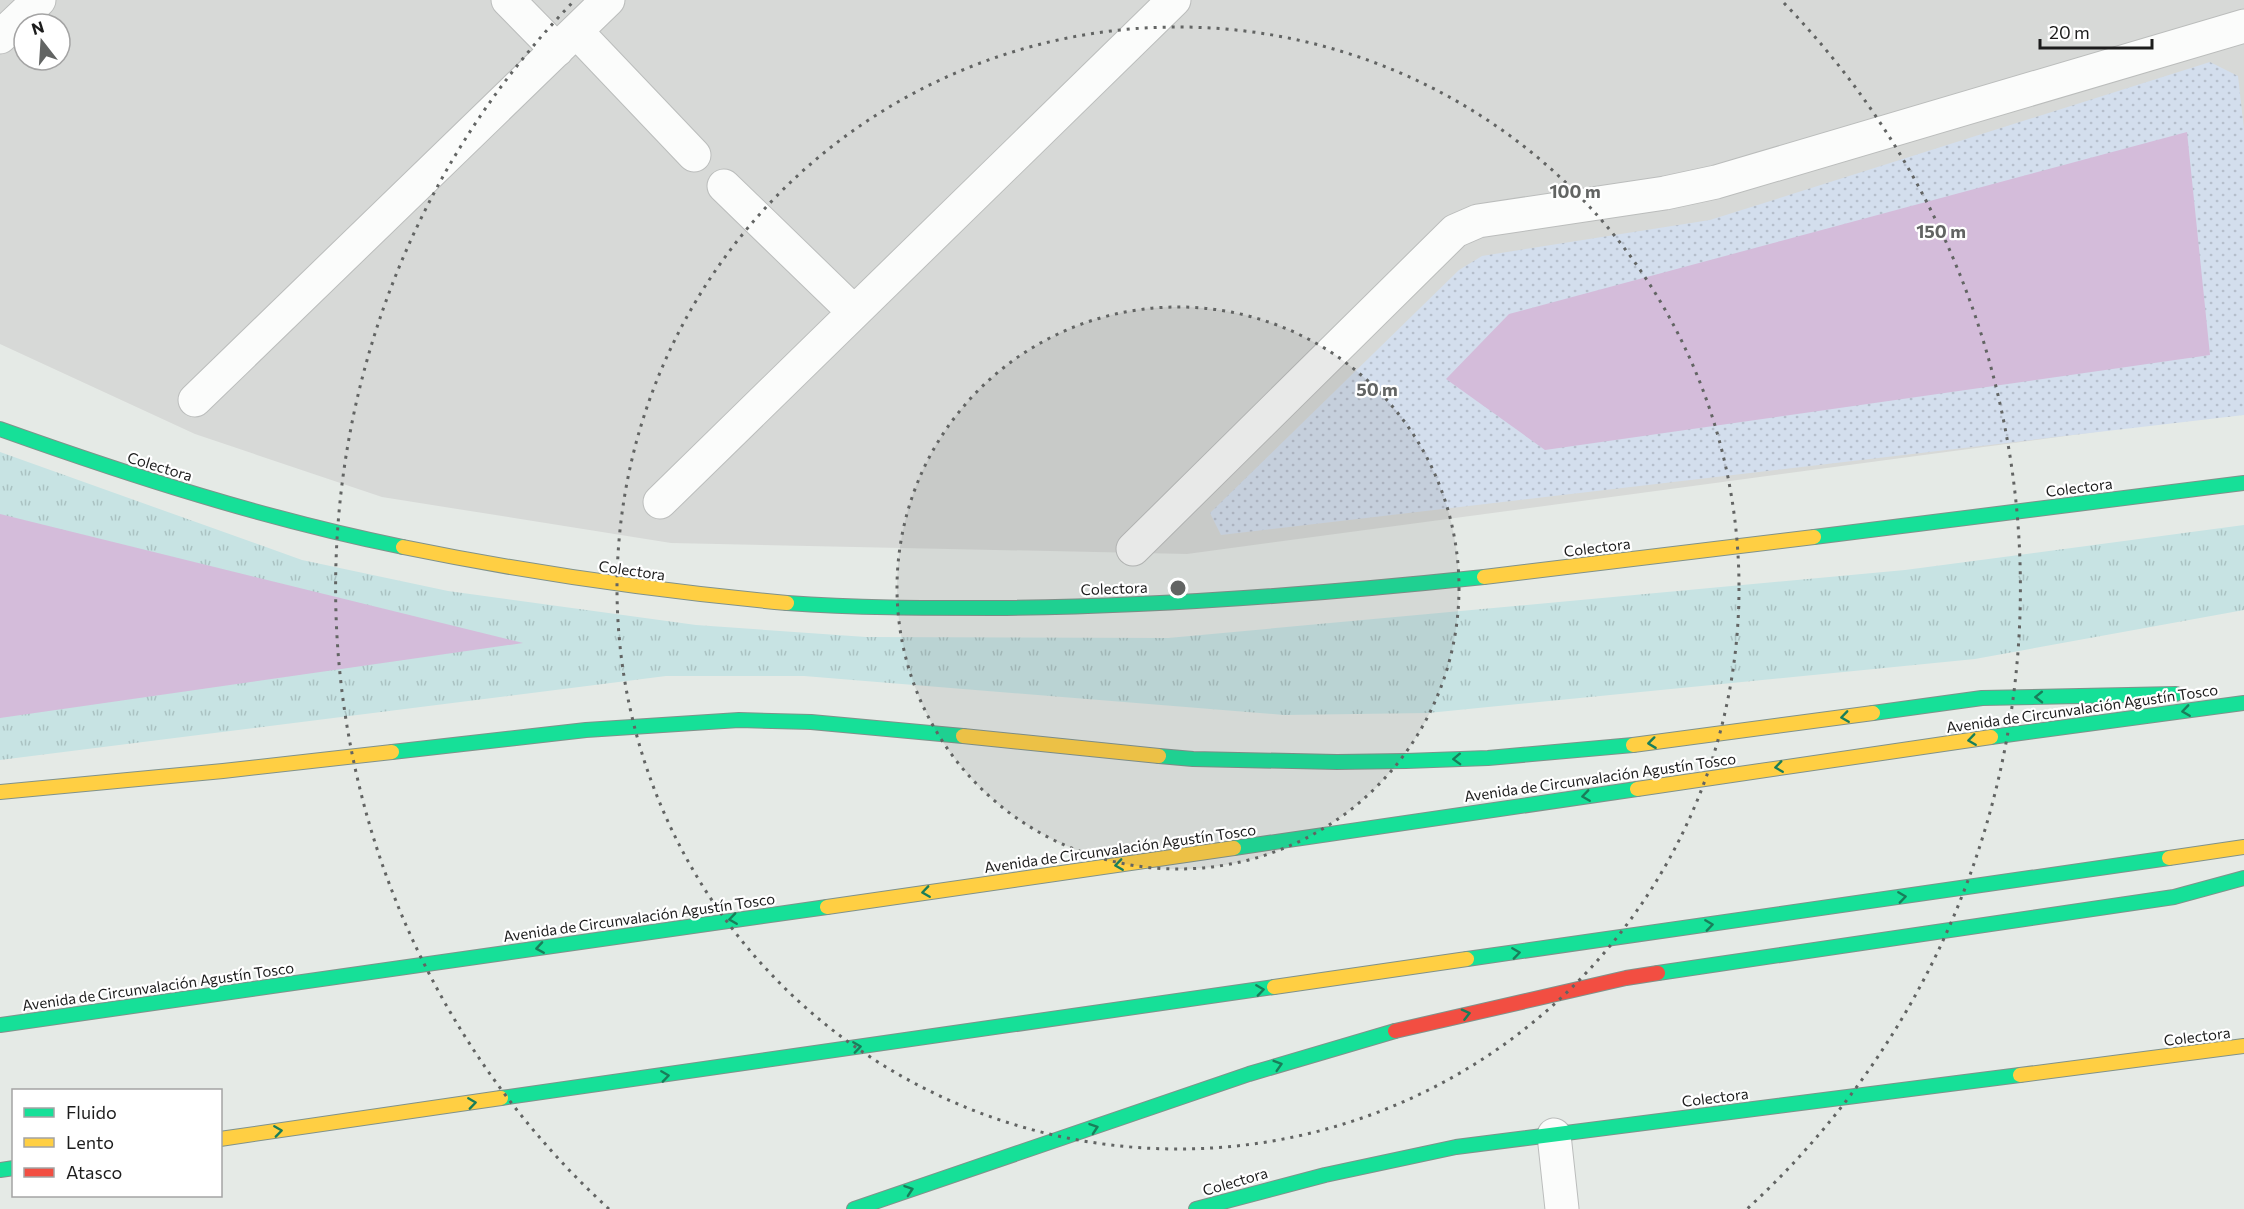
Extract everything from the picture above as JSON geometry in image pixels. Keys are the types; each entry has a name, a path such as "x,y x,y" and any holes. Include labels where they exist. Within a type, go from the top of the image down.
{"main road":[{"name":"Colectora","path":"0,429 131,475 239,507 348,535 455,558 667,592 874,609 1039,608 1138,604 1237,599 1437,582 2244,483"},
{"path":"2220,693 2244,692"},
{"path":"0,792 234,770 586,729 739,720 833,724 1193,759 1406,761 1488,758 1650,744 1982,698 2184,693"},
{"name":"Avenida de Circunvalación Agustín Tosco","path":"6,1024 1188,855 1891,751 2244,703"},
{"path":"222,1139 2244,847"},
{"path":"854,1209 1249,1074 1392,1032 1477,1011 1626,978 2174,897 2244,878"},
{"name":"Colectora","path":"1196,1209 1248,1193 1365,1164 1456,1148 2244,1046"}],"street":[{"path":"0,37 39,0"},
{"path":"508,0 567,40 694,155"},
{"path":"195,400 608,0"},
{"path":"660,502 1174,0"},
{"path":"1133,549 1455,231 1478,220 1665,193 1716,182 2244,26"},
{"path":"724,186 854,312"},
{"path":"1554,1135 1562,1209"}],"shaded area":[{"path":"0,0 2244,0 2244,412 1187,554 671,543 382,497 195,434 0,344"},
{"path":"2210,62 2238,76 2244,129 2244,415 1221,535 1210,513 1459,270 1482,256 1710,220"},
{"path":"2187,132 2210,355 1545,450 1446,379 1509,314"},
{"path":"0,514 523,643 0,718"}],"green space":[{"path":"0,452 302,560 448,591 696,625 866,637 1168,638 1905,570 2244,525 2244,610 1975,659 1428,713 1284,715 804,676 666,676 0,760"}],"traffic: fast":[{"path":"0,429 99,463 250,510 403,547"},
{"path":"1814,537 2244,483"},
{"path":"787,603 943,608 1118,605 1301,594 1484,577"},
{"path":"1873,713 1982,698 2176,694"},
{"path":"1991,737 2244,703"},
{"path":"392,752 586,730 739,720 811,722 963,736"},
{"path":"1159,756 1193,759 1337,762 1406,761 1488,758 1633,745"},
{"path":"1234,848 1637,789"},
{"path":"1467,959 2169,858"},
{"path":"1658,973 2174,897 2244,878"},
{"path":"0,1025 827,907"},
{"path":"501,1098 1274,987"},
{"path":"854,1209 1249,1074 1395,1031"},
{"path":"1196,1209 1325,1175 1456,1147 2020,1075"},
{"path":"0,1170 12,1168"}],"traffic: slow":[{"path":"1484,577 1814,537"},
{"path":"403,547 594,580 787,603"},
{"path":"1633,745 1873,713"},
{"path":"963,736 1159,756"},
{"path":"1637,789 1991,737"},
{"path":"0,792 392,752"},
{"path":"2169,858 2244,847"},
{"path":"827,907 1234,848"},
{"path":"1274,987 1467,959"},
{"path":"2020,1075 2244,1046"},
{"path":"222,1139 501,1098"}],"traffic: jam":[{"path":"1395,1031 1626,978 1658,973"}]}
